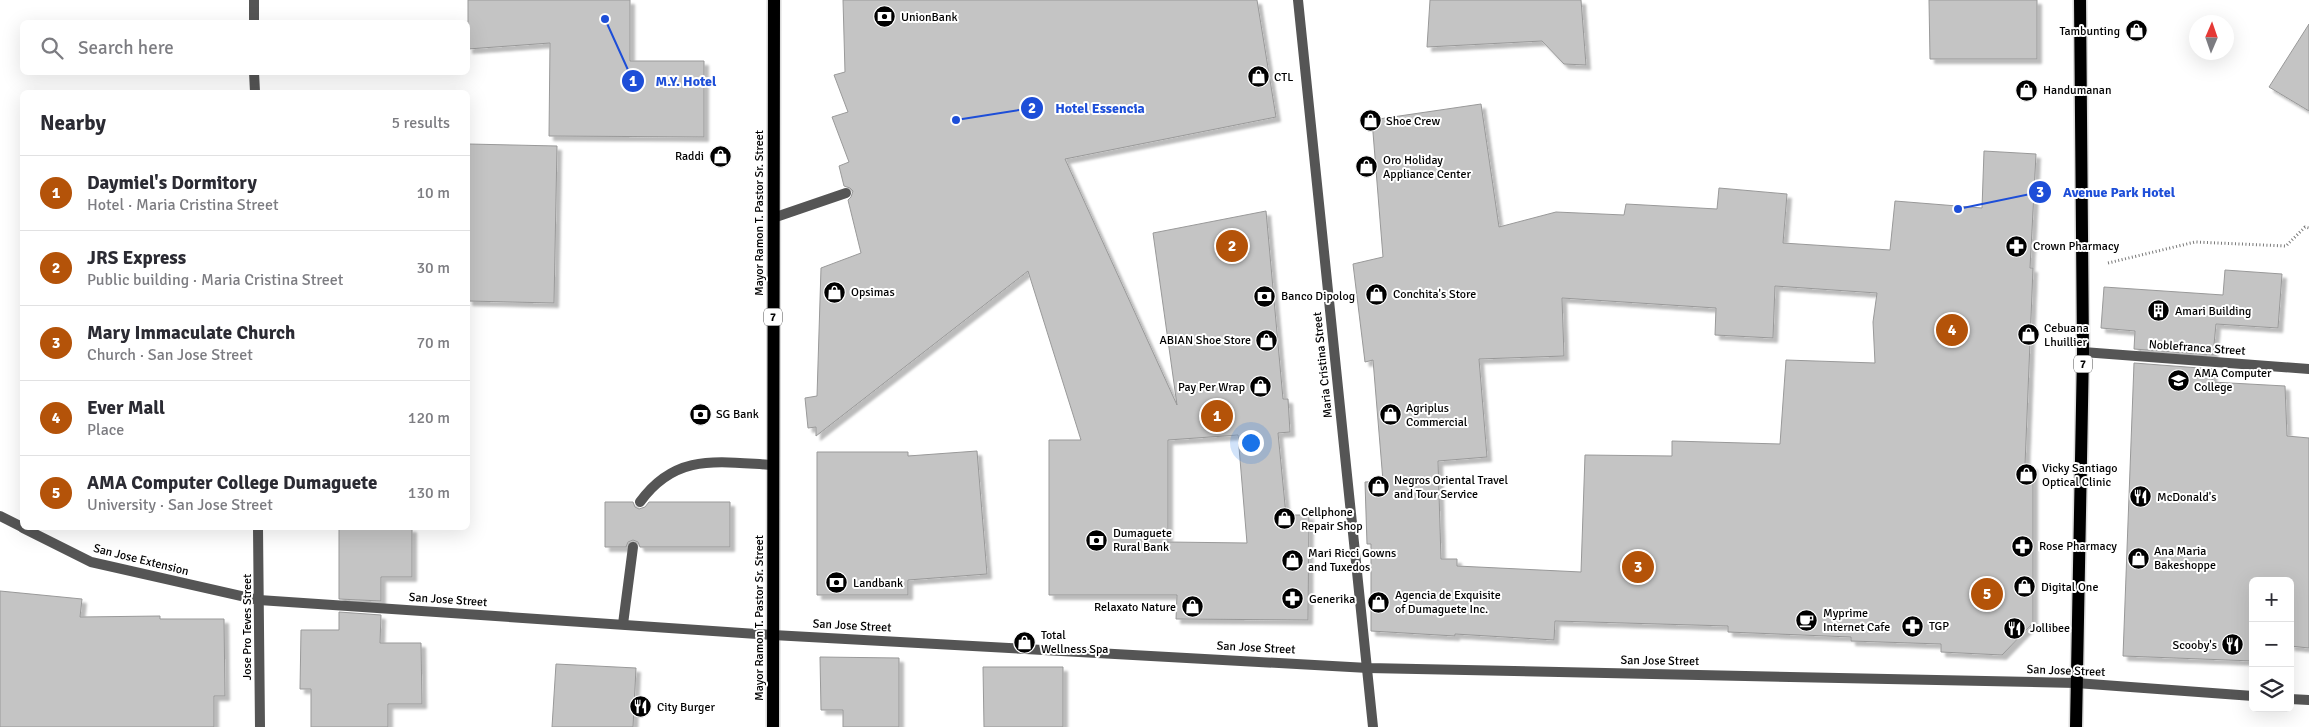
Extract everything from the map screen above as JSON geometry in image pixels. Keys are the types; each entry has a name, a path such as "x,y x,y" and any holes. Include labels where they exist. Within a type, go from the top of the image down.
{"main road":[{"name":"Mayor Ramon T. Pastor Sr. Street","path":"773,727 774,0"},
{"name":"7","path":"2076,727 2083,352 2080,0"}],"street":[{"path":"254,0 254,20"},
{"name":"Maria Cristina Street","path":"1298,0 1373,727"},
{"path":"254,75 255,90"},
{"path":"773,218 846,193"},
{"name":"Noblefranca Street","path":"2083,352 2309,369"},
{"path":"640,502 653,484 680,467 715,462 773,465"},
{"name":"San Jose Extension","path":"0,516 20,526"},
{"name":"San Jose Extension","path":"29,530 91,562 259,600"},
{"name":"Jose Pro Teves Street","path":"258,530 260,727"},
{"path":"623,624 633,547"},
{"name":"San Jose Street","path":"259,600 773,635 1368,668 2076,683 2249,696"},
{"path":"2294,699 2309,700"}],"path":[{"path":"2083,268 2195,242 2286,246 2305,227 2309,228"}],"building":[{"path":"468,0 630,0 630,61 704,61 704,137 549,136 550,43 470,49 470,20 468,20"},
{"path":"843,0 1257,0 1276,117 1065,159 1177,405 1153,233 1266,211 1283,399 1288,399 1290,432 1278,433 1286,515 1309,515 1308,620 1176,619 1177,595 1049,595 1049,440 1081,440 1028,271 816,436 816,427 808,428 805,398 817,396 821,268 861,253 848,200 853,191 844,186 839,166 849,162 832,117 848,112 834,75 845,72","holes":["1238,435 1247,543 1168,542 1168,440"]},
{"path":"1430,0 1581,0 1586,65 1564,64 1542,41 1427,47"},
{"path":"1929,0 2037,0 2037,59 1930,59"},
{"path":"2309,24 2309,111 2269,87"},
{"path":"1481,104 1499,227 1556,212 1624,215 1626,204 1717,209 1719,188 1787,194 1783,243 1890,250 1895,201 1982,208 1984,151 2036,154 2030,268 2033,268 2025,465 2033,466 2033,623 2002,655 1941,652 1941,644 1851,641 1851,637 1728,632 1728,626 1555,621 1554,640 1371,631 1371,544 1367,544 1365,482 1383,481 1373,360 1365,362 1353,264 1383,257 1372,120","holes":["1775,286 1877,293 1873,322 1875,363 1786,360 1780,444 1672,441 1672,456 1585,455 1581,572 1457,566 1457,559 1441,559 1438,461 1487,457 1479,359 1564,356 1562,298 1716,308 1715,335 1773,338"]},
{"path":"470,144 557,146 554,303 470,301"},
{"path":"2225,270 2282,274 2278,328 2216,324 2213,355 2134,349 2135,331 2101,328 2104,287 2223,295"},
{"path":"2134,363 2213,369 2212,382 2285,386 2287,436 2309,438 2309,648 2294,646 2294,577 2249,577 2249,661 2123,656"},
{"path":"977,451 987,574 908,580 908,595 817,595 817,452 908,452 908,456"},
{"path":"605,502 633,502 635,507 639,509 645,507 649,502 730,502 730,547 640,547 638,542 633,540 628,542 626,547 605,547"},
{"path":"339,530 412,530 412,577 381,577 381,601 339,599"},
{"path":"0,591 82,599 80,617 160,616 160,619 224,619 225,696 214,696 214,727 0,727"},
{"path":"339,612 381,615 380,643 421,643 422,704 388,704 388,727 311,727 311,689 300,689 301,630 339,630"},
{"path":"820,657 899,658 899,727 843,727 843,710 821,710"},
{"path":"556,664 636,668 633,727 552,727"},
{"path":"983,667 1063,667 1063,727 984,727"}],"place":[{"name":"UnionBank","path":"885,17"},
{"name":"M.Y. Hotel","path":"605,19"},
{"name":"Tambunting","path":"2136,31"},
{"name":"CTL","path":"1258,77"},
{"name":"Handumanan","path":"2027,90"},
{"name":"Hotel Essencia","path":"956,120"},
{"name":"Shoe Crew","path":"1370,121"},
{"name":"Raddi","path":"720,156"},
{"name":"Oro Holiday Appliance Center","path":"1367,167"},
{"name":"Avenue Park Hotel","path":"1958,209"},
{"name":"JRS Express","path":"1232,246"},
{"name":"Crown Pharmacy","path":"2017,246"},
{"name":"Opsimas","path":"835,292"},
{"name":"Conchita's Store","path":"1377,294"},
{"name":"Banco Dipolog","path":"1265,296"},
{"name":"Amari Building","path":"2159,311"},
{"name":"Ever Mall","path":"1952,330"},
{"name":"Cebuana Lhuillier","path":"2028,335"},
{"name":"ABIAN Shoe Store","path":"1267,340"},
{"name":"AMA Computer College","path":"2178,380"},
{"name":"Pay Per Wrap","path":"1261,387"},
{"name":"SG Bank","path":"700,414"},
{"name":"Agriplus Commercial","path":"1390,415"},
{"name":"Daymiel's Dormitory","path":"1217,416"},
{"name":"Vicky Santiago Optical Clinic","path":"2026,475"},
{"name":"Negros Oriental Travel and Tour Service","path":"1378,487"},
{"name":"McDonald's","path":"2141,497"},
{"name":"Cellphone Repair Shop","path":"1285,519"},
{"name":"Dumaguete Rural Bank","path":"1097,540"},
{"name":"Rose Pharmacy","path":"2023,546"},
{"name":"Ana Maria Bakeshoppe","path":"2138,558"},
{"name":"Mari Ricci Gowns and Tuxedos","path":"1292,560"},
{"name":"Mary Immaculate Church","path":"1638,567"},
{"name":"Landbank","path":"837,583"},
{"name":"Digital One","path":"2025,587"},
{"name":"AMA Computer College Dumaguete","path":"1987,594"},
{"name":"Generika","path":"1293,599"},
{"name":"Agencia de Exquisite of Dumaguete Inc.","path":"1379,602"},
{"name":"Relaxato Nature","path":"1192,607"},
{"name":"Myprime Internet Cafe","path":"1807,620"},
{"name":"TGP","path":"1913,626"},
{"name":"Jollibee","path":"2014,628"},
{"name":"Total Wellness Spa","path":"1025,642"},
{"name":"Scooby's","path":"2233,645"},
{"name":"City Burger","path":"641,707"}]}
